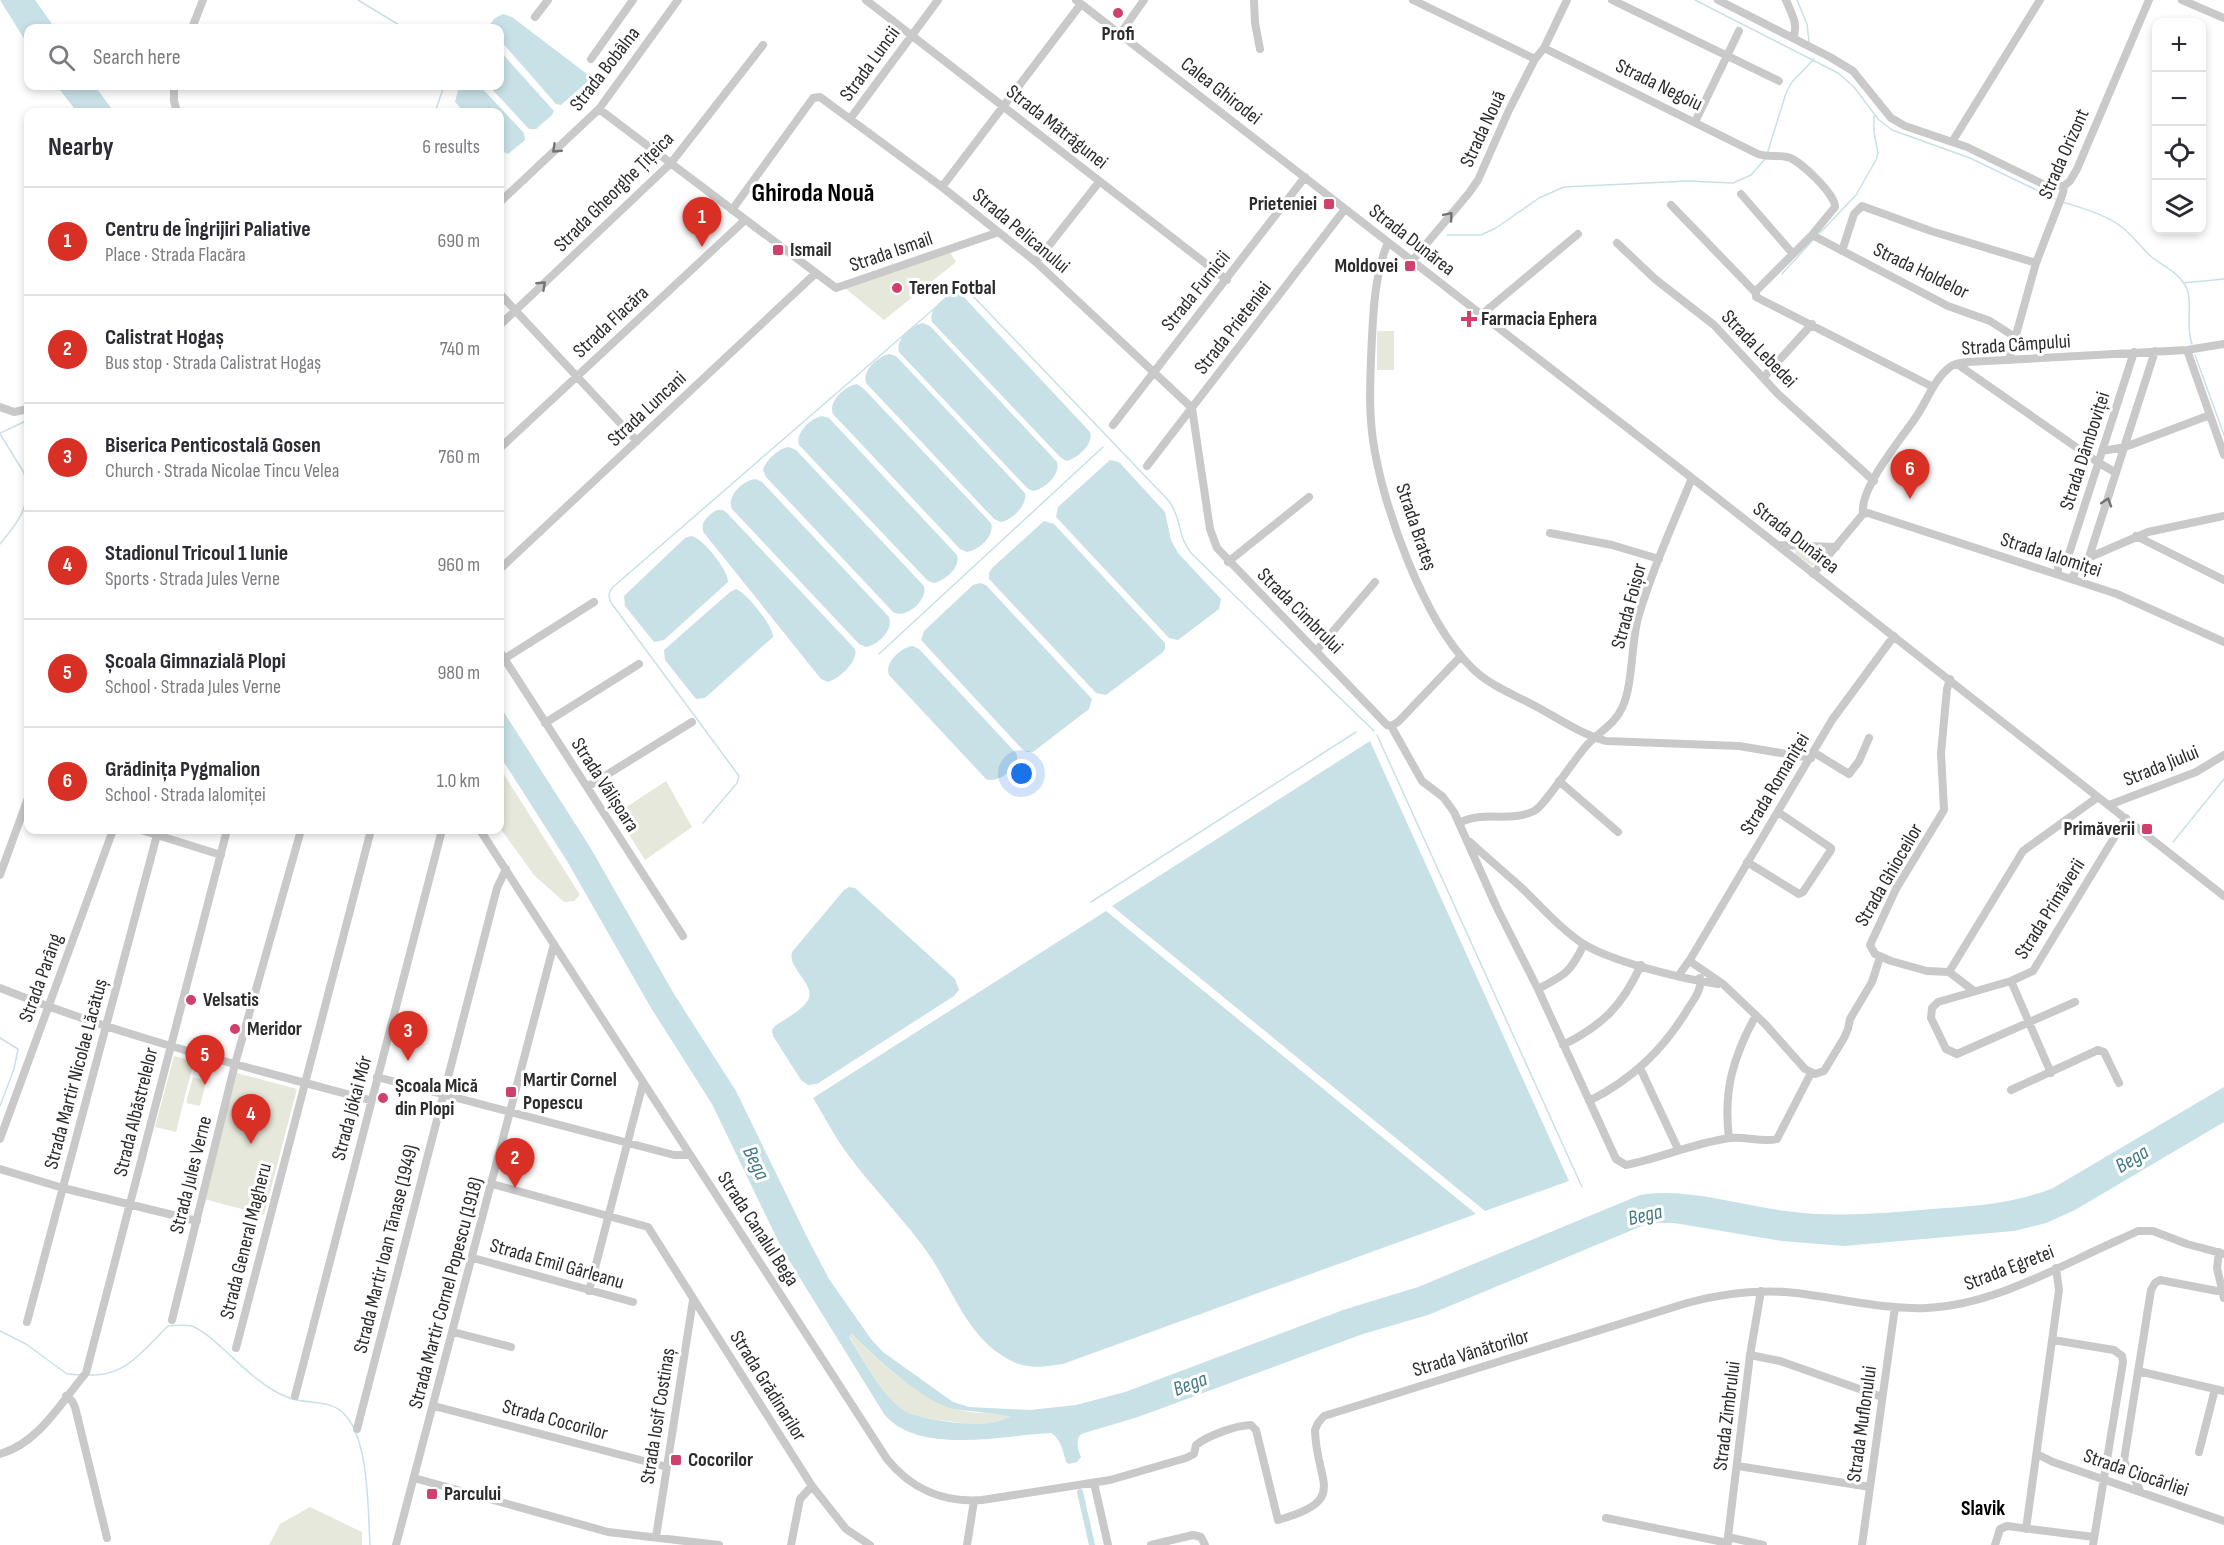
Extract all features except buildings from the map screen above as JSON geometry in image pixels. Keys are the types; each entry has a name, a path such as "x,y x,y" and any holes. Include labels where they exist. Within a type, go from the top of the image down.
{"street":[{"path":"194,24 203,0"},
{"path":"535,17 548,0"},
{"path":"591,59 633,0"},
{"name":"Strada Bobâlna","path":"504,198 599,109 678,0"},
{"name":"Strada Mătrăgunei","path":"866,0 1227,280"},
{"name":"Strada Luncii","path":"850,119 938,0"},
{"path":"1120,34 1144,0"},
{"path":"1254,0 1260,49"},
{"path":"1413,0 1535,59"},
{"name":"Strada Nouă","path":"1412,261 1478,180 1509,110 1535,59 1544,48 1567,0"},
{"path":"1612,0 1779,81"},
{"path":"1718,0 1853,71 1892,118 1916,131 1952,142 1991,158 2045,185 2064,186"},
{"path":"1786,0 1796,24 1792,38"},
{"path":"1952,142 2040,0"},
{"name":"Strada Orizont","path":"2009,360 2036,263 2064,186 2077,169 2149,0"},
{"path":"2182,0 2224,18"},
{"path":"942,187 1078,2"},
{"name":"Calea Ghirodei","path":"1078,2 1345,209"},
{"path":"1695,122 1739,30"},
{"name":"Strada Gheorghe Țițeica","path":"504,321 671,163 763,45"},
{"name":"Strada Negoiu","path":"1544,48 1758,154 1787,157 1794,160 1833,196 1836,204 1834,210 1812,235"},
{"path":"174,90 176,108"},
{"name":"Strada Pelicanului","path":"732,210 816,97 820,97 942,187 1036,262 1192,408"},
{"name":"Strada Ismail","path":"599,109 836,288 999,232"},
{"name":"Strada Furnicii","path":"1113,425 1305,177"},
{"path":"1036,262 1099,182"},
{"path":"1741,194 1793,254"},
{"path":"1671,205 1756,293 1759,299 1933,387"},
{"path":"1842,251 1854,214 1862,206 1931,231 2036,263"},
{"name":"Strada Dunărea","path":"1345,209 1778,545 2224,896"},
{"name":"Strada Prieteniei","path":"1147,466 1345,209"},
{"name":"Strada Flacăra","path":"504,444 745,220"},
{"path":"1481,315 1578,234"},
{"path":"1756,293 1812,235"},
{"name":"Strada Holdelor","path":"1812,235 1948,306 1990,321 2015,337"},
{"name":"Strada Brateș","path":"1388,242 1382,258 1374,310 1370,389 1373,440 1389,504 1410,566 1428,604 1461,656 1476,672 1495,685 1594,738 1615,742 1739,746 1812,755"},
{"name":"Strada Lebedei","path":"1617,243 1655,279 1714,325 1763,378 1874,481"},
{"name":"Strada Luncani","path":"504,564 816,273"},
{"path":"504,298 637,441"},
{"path":"1763,378 1812,324"},
{"name":"Strada Câmpului","path":"1813,574 1863,514 1863,504 1888,454 1911,424 1933,387 1946,371 1957,364 2187,350 2224,344"},
{"path":"2187,350 2224,455"},
{"path":"2089,557 2156,351"},
{"name":"Strada Dâmboviței","path":"2070,562 2098,463 2134,352"},
{"path":"1957,364 2098,463 2116,473"},
{"path":"0,407 14,412 24,410"},
{"name":"Strada Cimbrului","path":"1192,408 1210,529 1217,548 1228,562 1391,726 1422,781 1443,798 1467,839 1497,908 1538,989 1616,1159 1622,1165 1632,1164 1678,1149"},
{"path":"2102,451 2125,447 2210,416"},
{"name":"Strada Foișor","path":"1459,823 1480,815 1511,817 1535,811 1594,738 1617,717 1624,704 1638,620 1659,559 1692,478"},
{"path":"1228,562 1309,497"},
{"name":"Strada Ialomiței","path":"1863,514 1868,513 2070,578 2136,602 2224,642"},
{"path":"2058,574 2058,565 2089,557 2136,536 2164,527 2224,516"},
{"path":"1550,533 1612,544 1659,559"},
{"path":"2136,536 2224,580"},
{"path":"1778,545 1836,547"},
{"path":"2070,562 2076,569 2070,578"},
{"path":"1317,650 1375,582"},
{"path":"504,659 594,602"},
{"name":"Strada Romaniței","path":"1679,975 1832,720 1894,636"},
{"path":"1391,726 1401,720 1461,656"},
{"name":"Strada Vălișoara","path":"504,659 683,936"},
{"path":"545,723 639,664"},
{"name":"Strada Ghioceilor","path":"1811,1073 1824,1071 1872,982 1880,957 1872,950 1870,941 1904,874 1940,820 1944,810 1941,753 1947,689 1950,680"},
{"path":"587,787 692,723"},
{"path":"1812,755 1849,774 1859,761 1869,738"},
{"name":"Strada Jiului","path":"2109,805 2202,769 2224,755"},
{"path":"1559,781 1618,831"},
{"path":"1949,972 2023,851 2098,797"},
{"path":"0,874 24,809"},
{"path":"1747,862 1799,894 1803,892 1831,850 1778,812"},
{"name":"Strada Primăverii","path":"2029,1023 1957,1054 1946,1049 1931,1018 1932,1008 1938,1002 2011,981 2029,974 2036,968 2126,818"},
{"name":"Strada Parâng","path":"0,1138 112,834"},
{"path":"154,834 221,855"},
{"name":"Strada Albăstrelelor","path":"0,1454 9,1451 38,1431 86,1373 226,834"},
{"name":"Strada Jules Verne","path":"172,1320 235,1064 300,834"},
{"name":"Strada General Magheru","path":"236,1348 370,834"},
{"name":"Strada Jókai Mór","path":"296,1396 370,1100 441,834"},
{"name":"Strada Canalul Bega","path":"483,834 892,1466 906,1479 928,1492 952,1499 974,1501 1094,1483 1134,1475 1194,1454 1196,1445 1203,1440 1244,1425 1254,1428 1278,1520"},
{"name":"Strada Martir Nicolae Lăcătuș","path":"27,1322 157,835"},
{"path":"1467,839 1563,928 1594,950 1701,981 1723,984"},
{"name":"Strada Martir Ioan Tănase (1949)","path":"357,1429 497,888 506,869"},
{"name":"Strada Martir Cornel Popescu (1918)","path":"396,1545 554,944"},
{"path":"1538,989 1561,977 1574,966 1584,944"},
{"path":"1640,1068 1678,1149 1729,1138 1777,1139 1811,1073 1723,984 1691,962 1691,956"},
{"path":"1880,957 1908,967 1949,972 1977,990"},
{"path":"1563,1045 1604,1021 1631,987 1641,965"},
{"path":"1589,1101 1620,1084 1640,1068 1658,1052 1676,1030 1699,990 1701,981 1698,967"},
{"path":"2011,981 2051,1072"},
{"path":"0,988 48,1007 170,1047 370,1100"},
{"path":"2029,1023 2075,1002"},
{"path":"1729,1138 1726,1118 1732,1066 1741,1042 1756,1015"},
{"path":"2011,1090 2101,1050 2119,1083"},
{"path":"377,1077 674,1155 689,1155"},
{"path":"589,1291 643,1083"},
{"path":"0,1169 63,1188 197,1221"},
{"path":"492,1184 610,1216"},
{"name":"Strada Grădinarilor","path":"610,1216 648,1227 652,1232 812,1486 846,1529 870,1545"},
{"name":"Strada Egretei","path":"1761,1292 1788,1292 1895,1307 1926,1308 1971,1303 2138,1231 2145,1230 2222,1253"},
{"path":"2222,1253 2217,1268 2223,1294"},
{"name":"Strada Emil Gârleanu","path":"473,1258 633,1302"},
{"path":"2026,1529 2059,1290 2056,1268"},
{"path":"2140,1491 2124,1460 2151,1290 2155,1282 2160,1280 2217,1290 2223,1294"},
{"name":"Strada Zimbrului","path":"1728,1542 1750,1355 1761,1292"},
{"name":"Strada Vânătorilor","path":"1278,1520 1314,1507 1323,1495 1325,1483 1315,1430 1320,1419 1332,1412 1687,1303 1723,1295 1761,1292"},
{"name":"Strada Iosif Costinaș","path":"656,1537 693,1300"},
{"name":"Strada Muflonului","path":"1862,1545 1895,1307"},
{"path":"453,1332 511,1347"},
{"path":"1995,1545 1997,1533 2003,1527 2094,1541 2123,1362 2118,1352 2109,1348 2053,1340"},
{"path":"1750,1355 1780,1361 1882,1397"},
{"path":"2138,1371 2224,1391"},
{"path":"2199,1452 2215,1389"},
{"path":"66,1396 75,1407 107,1538"},
{"name":"Strada Cocorilor","path":"434,1406 667,1467"},
{"name":"Strada Ciocârliei","path":"2037,1454 2053,1462 2224,1521"},
{"path":"1738,1466 1870,1487"},
{"path":"414,1478 608,1532 719,1545"},
{"path":"1094,1483 1108,1545"},
{"path":"791,1545 800,1499 812,1486"},
{"path":"967,1545 974,1501"},
{"path":"1606,1518 1728,1542 1763,1545"},
{"path":"1151,1545 1193,1534 1201,1537 1205,1545"}],"shaded area":[{"path":"950,252 956,262 884,320 845,288"},
{"path":"1377,331 1394,331 1394,370 1377,370"},
{"path":"1796,549 1826,550 1827,552 1819,564 1812,566 1795,554"},
{"path":"504,774 580,895 574,901 564,902 534,875 504,834"},
{"path":"666,781 692,827 645,860 616,814"},
{"path":"174,1056 194,1061 176,1132 155,1127"},
{"path":"237,1073 297,1089 264,1215 204,1199"},
{"path":"193,1077 206,1081 200,1106 186,1103"},
{"path":"852,1334 886,1367 928,1397 962,1411 1006,1414 1010,1417 990,1423 969,1424 920,1417 909,1413 891,1399 875,1379 849,1336"},
{"path":"310,1507 362,1532 362,1545 269,1545 280,1524"}],"water":[{"path":"0,0 35,0 52,24 24,24 24,39"},
{"path":"503,14 512,17 587,74 589,79 587,82 561,105 556,104 504,45 504,24 490,24 495,18"},
{"path":"504,55 554,111 536,129 529,129 493,90 504,90"},
{"path":"60,90 98,90 111,108 74,108"},
{"path":"458,90 484,90 501,108 460,108 455,102"},
{"path":"504,112 524,133 525,140 508,154 504,152"},
{"path":"955,293 962,295 1090,432 1090,441 1080,454 1066,461 1060,457 932,322 932,313 938,304"},
{"path":"923,323 930,326 1057,462 1057,471 1047,484 1033,491 1027,488 899,352 899,343 905,334"},
{"path":"889,354 896,356 1025,493 1022,507 1014,515 1001,522 994,519 866,383 868,369 880,358"},
{"path":"857,384 991,523 991,533 985,542 972,551 967,552 960,549 833,414 835,399 847,388"},
{"path":"822,416 829,418 957,555 957,564 947,576 933,583 927,580 799,445 799,436 805,427"},
{"path":"789,447 796,450 924,586 923,597 910,611 898,614 893,612 766,477 763,470 767,462 777,452"},
{"path":"1110,460 1119,462 1165,512 1171,540 1178,553 1221,599 1219,609 1178,640 1169,638 1056,517 1058,507"},
{"path":"756,479 762,482 889,617 889,627 880,640 866,647 859,644 732,509 731,499 737,490 746,482"},
{"path":"717,510 727,513 855,649 851,664 837,677 828,682 821,679 704,533 705,520"},
{"path":"1044,521 1054,524 1165,643 1162,653 1106,695 1096,693 989,579 992,568"},
{"path":"691,536 702,542 714,555 724,570 728,582 664,640 654,642 625,606 624,596 685,538"},
{"path":"980,583 986,585 1092,699 1089,709 1033,752 1022,749 921,640 924,631 973,585"},
{"path":"736,589 759,610 773,637 705,698 696,699 665,660 664,650"},
{"path":"913,646 919,649 1016,753 1016,763 1008,773 997,779 986,779 889,675 889,666 895,656 903,649"},
{"name":"Bega","path":"504,712 590,847 674,994 736,1091 829,1279 871,1339 883,1352 953,1402 969,1407 1030,1410 1076,1405 1125,1392 1343,1310 1418,1287 1640,1195 1676,1193 1785,1211 1822,1214 1963,1207 2024,1198 2053,1188 2224,1087 2224,1122 2075,1210 2046,1223 2014,1231 1844,1246 1781,1241 1674,1223 1642,1226 1428,1315 1363,1334 1138,1417 1081,1434 1078,1448 1081,1457 1077,1462 1069,1464 1066,1462 1059,1442 1051,1433 986,1439 939,1439 918,1435 899,1427 884,1414 782,1249 712,1104 651,1008 567,861 504,762","holes":["852,1334 884,1364 935,1402 954,1409 1010,1417 995,1422 973,1424 934,1420 909,1413 883,1390 849,1337"]},
{"path":"1370,741 1569,1181 1485,1211 1112,906"},
{"path":"849,887 855,888 955,979 959,990 954,996 817,1084 808,1085 801,1080 773,1036 772,1030 800,1009 809,997 809,990 794,965 792,952"},
{"path":"1106,911 1476,1214 1063,1364 1027,1366 1013,1362 991,1347 968,1321 922,1245 844,1149 813,1098"}],"waterway":[{"path":"358,0 397,24"},
{"path":"1695,0 1838,73 1854,87 1878,119 1892,130 1970,158 2055,199"},
{"path":"1797,0 1807,24 1809,42"},
{"path":"1768,151 1786,93 1792,82 1814,59"},
{"path":"436,108 443,90"},
{"path":"1820,233 1856,195 1876,160 1878,153 1874,116"},
{"path":"1447,235 1481,235 1496,228 1539,198 1564,187 1688,181 1733,183 1751,175 1765,159"},
{"path":"2063,202 2094,212 2116,223 2153,258 2181,279 2189,295 2189,330 2192,344"},
{"path":"1782,274 1813,240"},
{"path":"2183,283 2224,279"},
{"path":"951,294 961,288 971,294 1169,501 1176,514 1187,548 1192,554 1374,731"},
{"path":"703,823 737,783 739,776 612,604 609,597 610,591 936,307"},
{"path":"2195,355 2224,435"},
{"path":"0,433 24,422"},
{"path":"0,434 24,474"},
{"path":"879,654 1103,447"},
{"path":"0,544 14,526 24,507"},
{"path":"1091,902 1356,732"},
{"path":"1377,735 1582,1187"},
{"path":"2173,842 2224,779"},
{"path":"0,1038 18,1049 14,1069 0,1106"},
{"path":"89,1375 114,1371 124,1366 168,1326 189,1325 207,1335 269,1388 295,1400 326,1404 340,1410 354,1428 363,1459 368,1496 370,1545"},
{"path":"0,1331 26,1344 67,1374 81,1375"},
{"path":"1080,1492 1092,1545"}],"place":[{"name":"Profi","path":"1118,13"},
{"name":"Prieteniei","path":"1329,204"},
{"name":"Centru de Îngrijiri Paliative","path":"702,247"},
{"name":"Ismail","path":"778,250"},
{"name":"Moldovei","path":"1410,266"},
{"name":"Teren Fotbal","path":"897,288"},
{"name":"Farmacia Ephera","path":"1469,319"},
{"name":"Grădinița Pygmalion","path":"1910,499"},
{"name":"Primăverii","path":"2147,829"},
{"name":"Velsatis","path":"191,1000"},
{"name":"Meridor","path":"235,1029"},
{"name":"Biserica Penticostală Gosen","path":"408,1061"},
{"name":"Școala Gimnazială Plopi","path":"205,1085"},
{"name":"Martir Cornel Popescu","path":"511,1092"},
{"name":"Școala Mică din Plopi","path":"383,1098"},
{"name":"Stadionul Tricoul 1 Iunie","path":"251,1144"},
{"name":"Calistrat Hogaș","path":"515,1188"},
{"name":"Cocorilor","path":"676,1460"},
{"name":"Parcului","path":"432,1494"}],"district":[{"name":"Ghiroda Nouă","path":"813,193"},
{"name":"Slavik","path":"1983,1508"}]}
